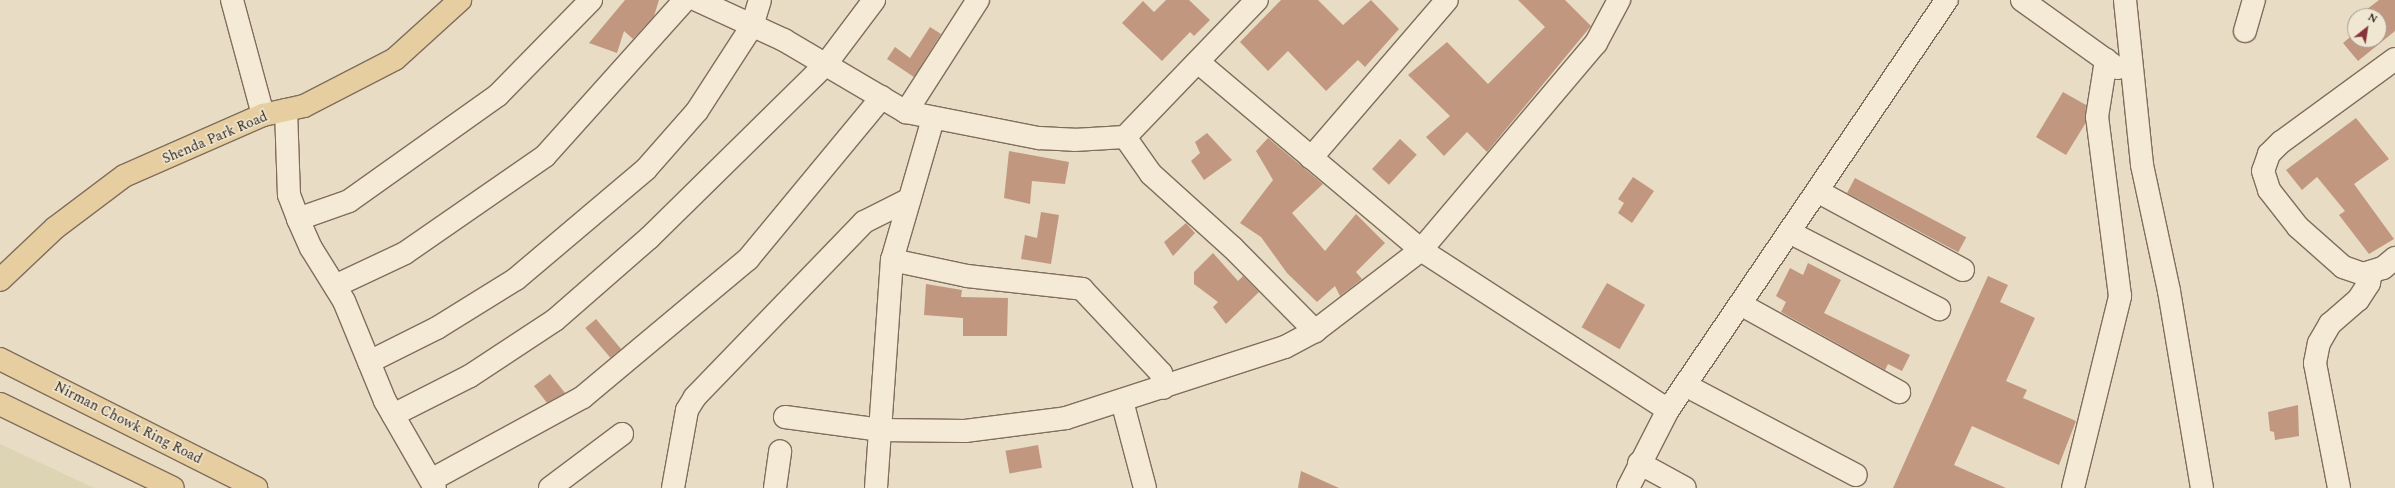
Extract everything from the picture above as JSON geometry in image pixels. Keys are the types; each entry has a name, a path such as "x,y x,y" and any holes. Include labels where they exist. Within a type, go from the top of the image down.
{"main road":[{"name":"Shenda Park Road","path":"0,280 54,228 124,176 263,115 304,106 395,59 460,0"},
{"name":"Nirman Chowk Ring Road","path":"0,359 256,488"},
{"path":"0,404 173,488"}],"street":[{"path":"232,0 263,115"},
{"path":"298,219 349,201 498,95 591,0"},
{"path":"335,286 405,253 545,156 685,0"},
{"path":"697,0 826,64 906,112 934,119 1039,138 1125,137 1257,0"},
{"path":"369,362 436,328 516,279 590,220 646,169 697,111 752,26 760,0"},
{"path":"393,415 470,376 555,320 649,238 826,64 874,0"},
{"path":"906,112 978,0"},
{"path":"1311,158 1447,0"},
{"path":"785,417 880,430 973,430 1066,418 1164,388 1284,347 1315,331 1421,250 1596,43 1619,0"},
{"path":"1628,488 1639,463 1668,410 1948,0"},
{"path":"2022,0 2132,78"},
{"path":"2125,0 2142,165 2169,292 2202,488"},
{"path":"2245,31 2254,0"},
{"path":"2395,59 2281,142 2269,154 2263,170 2269,190 2298,227 2343,266 2363,274 2371,272 2395,258"},
{"path":"2073,488 2120,296 2097,117 2106,60"},
{"path":"1198,62 1421,250 1668,410"},
{"path":"286,110 289,195 298,219 335,286 393,415 433,484 583,397 748,259 882,97"},
{"path":"876,488 892,260 934,119"},
{"path":"1125,137 1150,174 1233,248 1315,331"},
{"path":"1817,191 1963,270"},
{"path":"673,488 686,415 695,397 864,222 910,199"},
{"path":"1789,232 1939,309"},
{"path":"892,260 967,276 1082,289 1160,373 1164,388"},
{"path":"2339,488 2316,363 2319,343 2330,324 2358,300 2369,283 2371,272"},
{"path":"1740,304 1899,392"},
{"path":"1685,385 1856,475"},
{"path":"1122,401 1145,488"},
{"path":"550,488 622,434"},
{"path":"775,488 780,451"},
{"path":"1639,463 1685,488"}],"shaded area":[{"path":"0,444 94,488 0,488"}],"building":[{"path":"625,0 659,0 654,16 633,39 624,31 617,53 589,43"},
{"path":"1166,0 1189,0 1210,20 1194,36 1190,32 1162,61 1122,23 1143,1 1154,12"},
{"path":"1281,0 1318,0 1343,25 1371,0 1399,29 1365,67 1358,60 1326,91 1288,51 1268,71 1240,42"},
{"path":"1518,0 1565,0 1591,26 1487,152 1467,132 1444,156 1426,137 1450,116 1408,75 1447,42 1488,84 1545,27"},
{"path":"2379,0 2395,0 2395,31 2387,37 2387,8 2368,8"},
{"path":"930,27 941,34 914,77 887,59 895,47 910,58"},
{"path":"2347,40 2347,48 2343,43"},
{"path":"2347,48 2374,48 2358,61"},
{"path":"2063,92 2086,105 2085,124 2066,155 2036,137"},
{"path":"2356,118 2389,159 2354,184 2394,239 2369,254 2339,215 2345,211 2317,177 2302,190 2286,170"},
{"path":"1207,133 1232,160 1204,180 1191,161 1200,153 1195,142"},
{"path":"1268,138 1323,184 1292,213 1325,251 1356,214 1385,243 1356,272 1362,279 1340,296 1335,286 1317,302 1287,273 1261,237 1240,223 1273,180 1256,151"},
{"path":"1400,139 1417,155 1389,185 1372,169"},
{"path":"1009,151 1069,162 1065,184 1032,181 1030,204 1004,198"},
{"path":"1633,177 1654,191 1632,223 1618,213 1624,203 1618,199"},
{"path":"1855,178 1966,237 1958,252 1847,193"},
{"path":"1041,212 1059,215 1051,264 1021,259 1025,235 1037,238"},
{"path":"1186,223 1195,233 1173,256 1164,242"},
{"path":"1213,253 1238,281 1243,276 1259,292 1226,324 1213,307 1218,302 1194,284 1194,272"},
{"path":"1808,263 1841,280 1824,313 1910,355 1902,371 1888,364 1885,370 1781,312 1786,302 1776,296 1790,268 1803,275"},
{"path":"1988,276 2008,285 2000,302 2035,318 2006,381 2027,390 2023,398 2076,421 2059,465 1972,426 1954,465 2006,488 1893,488"},
{"path":"1607,283 1645,305 1620,349 1582,327"},
{"path":"926,284 962,290 961,297 1008,298 1007,336 963,336 963,318 924,315"},
{"path":"596,319 621,349 610,358 585,328"},
{"path":"550,374 565,393 547,403 534,386"},
{"path":"2298,405 2299,436 2275,440 2274,432 2270,431 2268,412"},
{"path":"1038,445 1042,468 1009,473 1006,451"},
{"path":"1301,471 1339,488 1298,488"}]}
